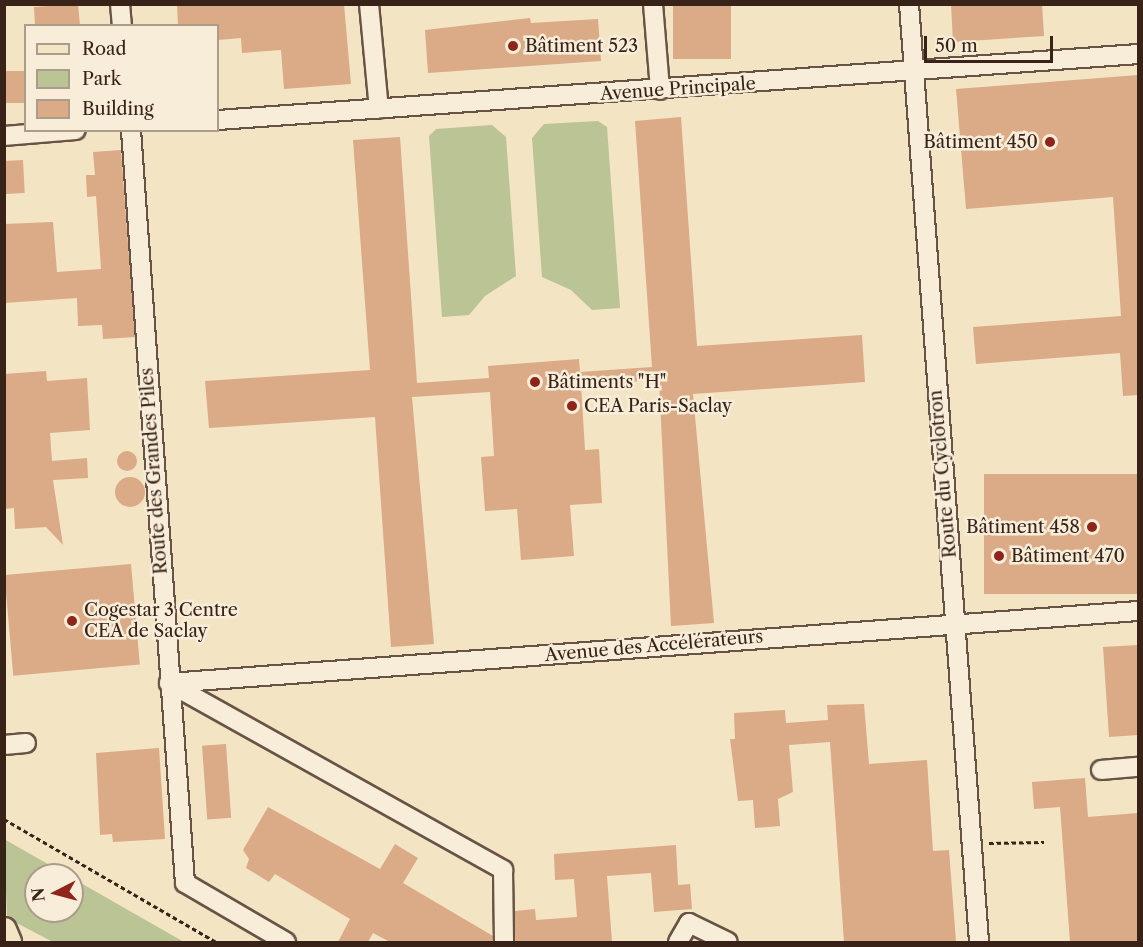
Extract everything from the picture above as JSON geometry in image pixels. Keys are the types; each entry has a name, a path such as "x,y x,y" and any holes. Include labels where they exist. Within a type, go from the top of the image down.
{"main road":[{"path":"4,930 9,942"}],"lane":[{"path":"120,4 122,24"},
{"path":"369,4 379,109"},
{"path":"653,4 660,90"},
{"name":"Route du Cyclotron","path":"909,4 979,942"},
{"name":"Avenue Principale","path":"219,120 1138,54"},
{"path":"4,136 51,132"},
{"name":"Route des Grandes Piles","path":"131,132 185,883 286,942"},
{"name":"Avenue des Accélérateurs","path":"170,683 956,621 1138,611"},
{"path":"170,683 503,870 504,942"},
{"path":"4,745 26,743"},
{"path":"1101,770 1138,767"},
{"path":"678,942 689,923 728,942"}],"path":[{"path":"4,819 216,942"},
{"path":"970,844 1044,842"}],"green space":[{"path":"598,121 607,127 620,308 592,310 571,290 542,277 532,138 544,124"},
{"path":"492,125 506,137 516,276 485,296 469,315 442,317 429,136 436,129"},
{"path":"4,839 46,863 24,863 24,923 84,923 84,885 184,942 53,942 7,918"}],"building":[{"path":"78,4 80,24 35,24 34,7"},
{"path":"177,4 344,4 351,84 284,89 281,50 242,53 241,38 219,40 219,24 178,24"},
{"path":"673,4 731,4 731,59 673,59"},
{"path":"951,4 1042,4 1044,36 953,42"},
{"name":"Bâtiment 523","path":"530,18 531,23 598,19 601,61 428,73 425,30"},
{"path":"4,71 24,71 24,103 4,103"},
{"name":"Bâtiment 450","path":"1138,75 1138,395 1123,396 1120,353 976,364 973,327 1121,316 1113,197 966,209 956,89"},
{"name":"Bâtiments \"H\"","path":"681,117 697,346 862,335 865,382 693,394 714,623 671,626 659,380 581,385 585,450 599,449 602,503 570,505 574,556 521,560 517,509 485,511 481,457 494,456 490,392 412,397 434,644 391,647 375,417 209,428 205,381 370,370 353,140 400,137 417,383 489,378 488,366 579,359 580,372 652,367 635,121"},
{"path":"121,150 135,337 103,339 102,325 78,326 77,298 4,303 4,224 53,222 57,272 101,269 96,196 87,197 86,175 95,175 93,152"},
{"path":"23,160 25,193 6,194 4,161"},
{"path":"46,371 47,381 87,378 90,430 50,433 52,461 87,458 88,478 53,480 63,545 46,527 15,529 14,508 4,509 4,374"},
{"path":"127,451 134,454 137,461 134,468 127,471 120,468 117,461 120,454"},
{"name":"Bâtiment 458","path":"984,474 1138,474 1138,594 984,594"},
{"path":"130,477 141,481 145,492 141,503 130,507 119,503 115,492 119,481"},
{"name":"Cogestar 3 Centre CEA de Saclay","path":"131,564 140,665 13,676 4,575"},
{"path":"1138,645 1138,735 1109,737 1103,647"},
{"path":"864,704 869,764 927,760 933,851 949,850 956,942 844,942 830,742 789,745 793,792 778,799 780,826 755,828 753,800 738,801 730,739 735,739 734,713 785,710 786,723 828,720 827,705"},
{"path":"226,744 231,818 207,819 202,746"},
{"path":"159,748 165,839 113,842 112,834 100,835 96,753"},
{"path":"1085,778 1088,817 1138,813 1138,942 1070,942 1060,807 1034,809 1032,782"},
{"path":"268,807 380,869 395,844 418,858 403,883 493,936 493,942 390,942 373,933 368,942 338,942 350,919 275,874 269,882 246,868 249,859 243,850"},
{"path":"676,845 678,885 690,884 692,909 654,912 651,873 607,876 612,942 515,942 515,911 535,909 536,920 577,917 574,879 555,880 554,854"}],"place":[{"name":"Bâtiment 523","path":"513,46"},
{"name":"Bâtiment 450","path":"1050,142"},
{"name":"Bâtiments \"H\"","path":"535,382"},
{"name":"CEA Paris-Saclay","path":"572,406"},
{"name":"Bâtiment 458","path":"1092,527"},
{"name":"Bâtiment 470","path":"999,556"},
{"name":"Cogestar 3 Centre CEA de Saclay","path":"72,621"}]}
